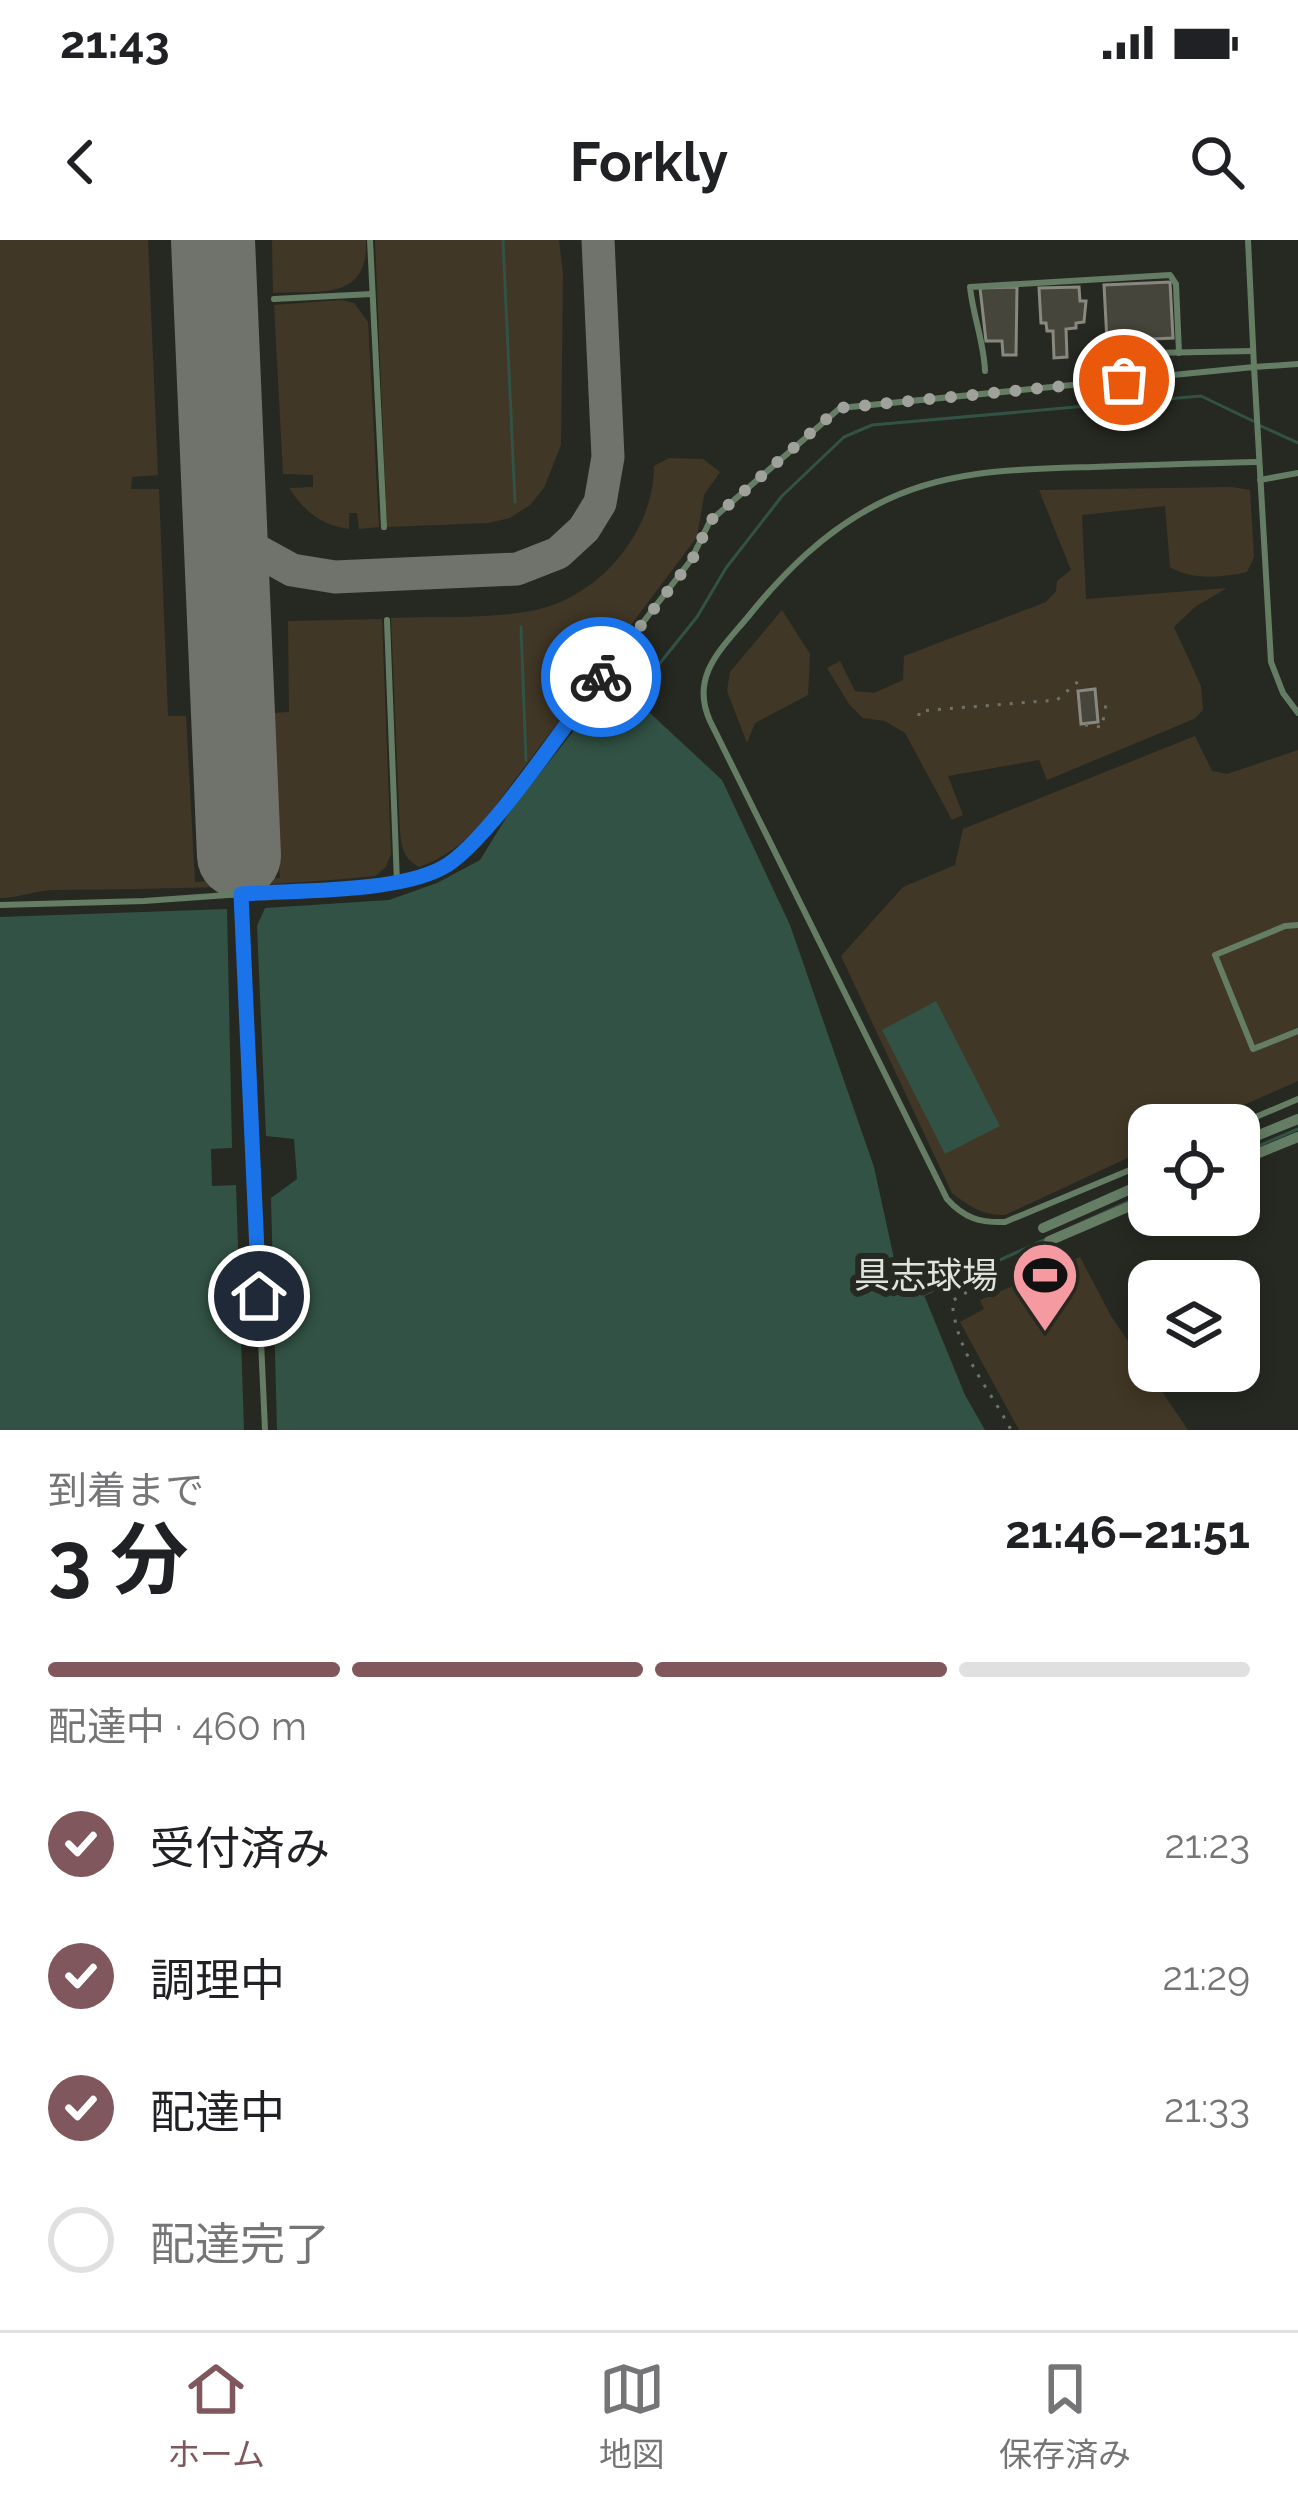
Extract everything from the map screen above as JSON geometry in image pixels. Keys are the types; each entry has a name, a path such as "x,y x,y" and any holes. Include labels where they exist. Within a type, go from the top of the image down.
{"street":[{"path":"1260,1134 1298,1119"},
{"path":"1260,1152 1298,1137"},
{"path":"1043,1228 1128,1190"},
{"path":"1049,1241 1128,1207"}],"lane":[{"path":"370,240 384,527"},
{"path":"1248,240 1271,662 1283,693 1298,713"},
{"path":"985,371 970,287 1170,275 1176,284 1179,353"},
{"path":"274,299 372,294"},
{"path":"1150,353 1253,350"},
{"path":"985,359 1000,358"},
{"path":"0,904 397,883 443,868 474,842 692,560 710,521 839,408 1298,364"},
{"path":"1128,1171 1005,1222 985,1223 957,1210 947,1199 703,706 701,693 711,661 776,582 814,546 900,494 978,472 1259,462"},
{"path":"1260,480 1298,472"},
{"path":"387,620 397,883"},
{"path":"241,894 265,1430"},
{"path":"1298,925 1285,926 1215,956 1253,1049 1298,1031"},
{"path":"1260,1115 1298,1099"}],"path":[{"path":"919,716 919,711 1057,700 1082,679"},
{"path":"1085,725 1102,727 1106,704"},
{"path":"976,1286 952,1301 954,1326 962,1351 1011,1430"}],"shaded area":[{"path":"0,240 148,240 158,475 132,477 131,489 159,489 168,716 186,716 195,882 280,878 272,713 289,712 288,621 382,619 391,854 386,867 375,876 215,887 48,890 0,898"},
{"path":"272,240 366,240 365,260 359,274 338,289 273,293"},
{"path":"375,240 559,240 563,274 561,445 544,488 510,518 387,527"},
{"path":"354,303 368,322 379,527 359,529 357,513 349,513 349,529 322,521 289,488 313,487 313,475 283,474 274,305"},
{"path":"669,458 703,459 720,472 704,495 697,537 481,825 453,849 419,867 404,852 400,832 391,618 514,614 578,593 618,559 633,538 651,491 654,466"},
{"path":"1039,490 1250,490 1254,557 1247,572 1237,574 1197,576 1170,567 1165,506 1082,515 1086,599 1227,588 1195,607 1174,627 1201,686 1203,710 1194,719 1047,780 1039,760 948,776 963,815 952,820 905,733 885,721 863,718 827,668 840,661 855,691 874,693 903,680 904,656 1046,602 1056,591 1057,581 1071,570"},
{"path":"782,610 810,654 808,695 755,723 747,743 727,691 730,672"},
{"path":"602,695 650,713 722,780 790,925 874,1167 895,1263 924,1295 965,1395 985,1430 277,1430 271,1198 297,1179 294,1139 266,1136 257,926 265,908 389,900 437,883 480,860 511,810"},
{"path":"1195,736 1212,771 1227,774 1298,750 1298,1081 1246,1104 1128,1104 1128,1158 1005,1215 977,1209 952,1193 841,956 903,887 955,865 963,829"},
{"path":"227,909 232,1148 211,1149 212,1186 236,1185 244,1430 0,1430 0,917"},
{"path":"936,1001 1000,1126 945,1154 882,1030"},
{"name":"具志球場","path":"1080,1257 1128,1341 1128,1392 1162,1392 1188,1430 1019,1430 960,1322 984,1309 980,1300"}],"building":[{"path":"1170,282 1173,338 1107,341 1104,285"},
{"path":"1017,287 1016,355 1003,355 1002,341 986,341 980,288"},
{"path":"1079,287 1080,301 1086,301 1084,322 1066,329 1067,357 1054,358 1053,331 1041,323 1039,288"},
{"path":"1095,689 1098,722 1081,724 1078,691"}],"waterway":[{"path":"503,240 515,502"},
{"path":"627,704 697,617 726,568 782,496 844,437 872,425 1201,396 1253,421"},
{"path":"1261,426 1298,443"},
{"path":"521,627 526,760"},
{"path":"1260,1145 1298,1129"},
{"path":"921,1296 1128,1202"}],"taxiway":[{"path":"225,533 292,570 335,577 517,569 558,553 584,529 600,503 608,457 598,240"}],"runway":[{"path":"213,240 239,856"}],"way so far":[{"path":"601,677 692,560 710,521 839,408 1124,380"}],"place":[{"name":"具志球場","path":"1045,1334"}],"route":[{"path":"259,1296 241,894 397,883 443,868 474,842 601,677"}]}
